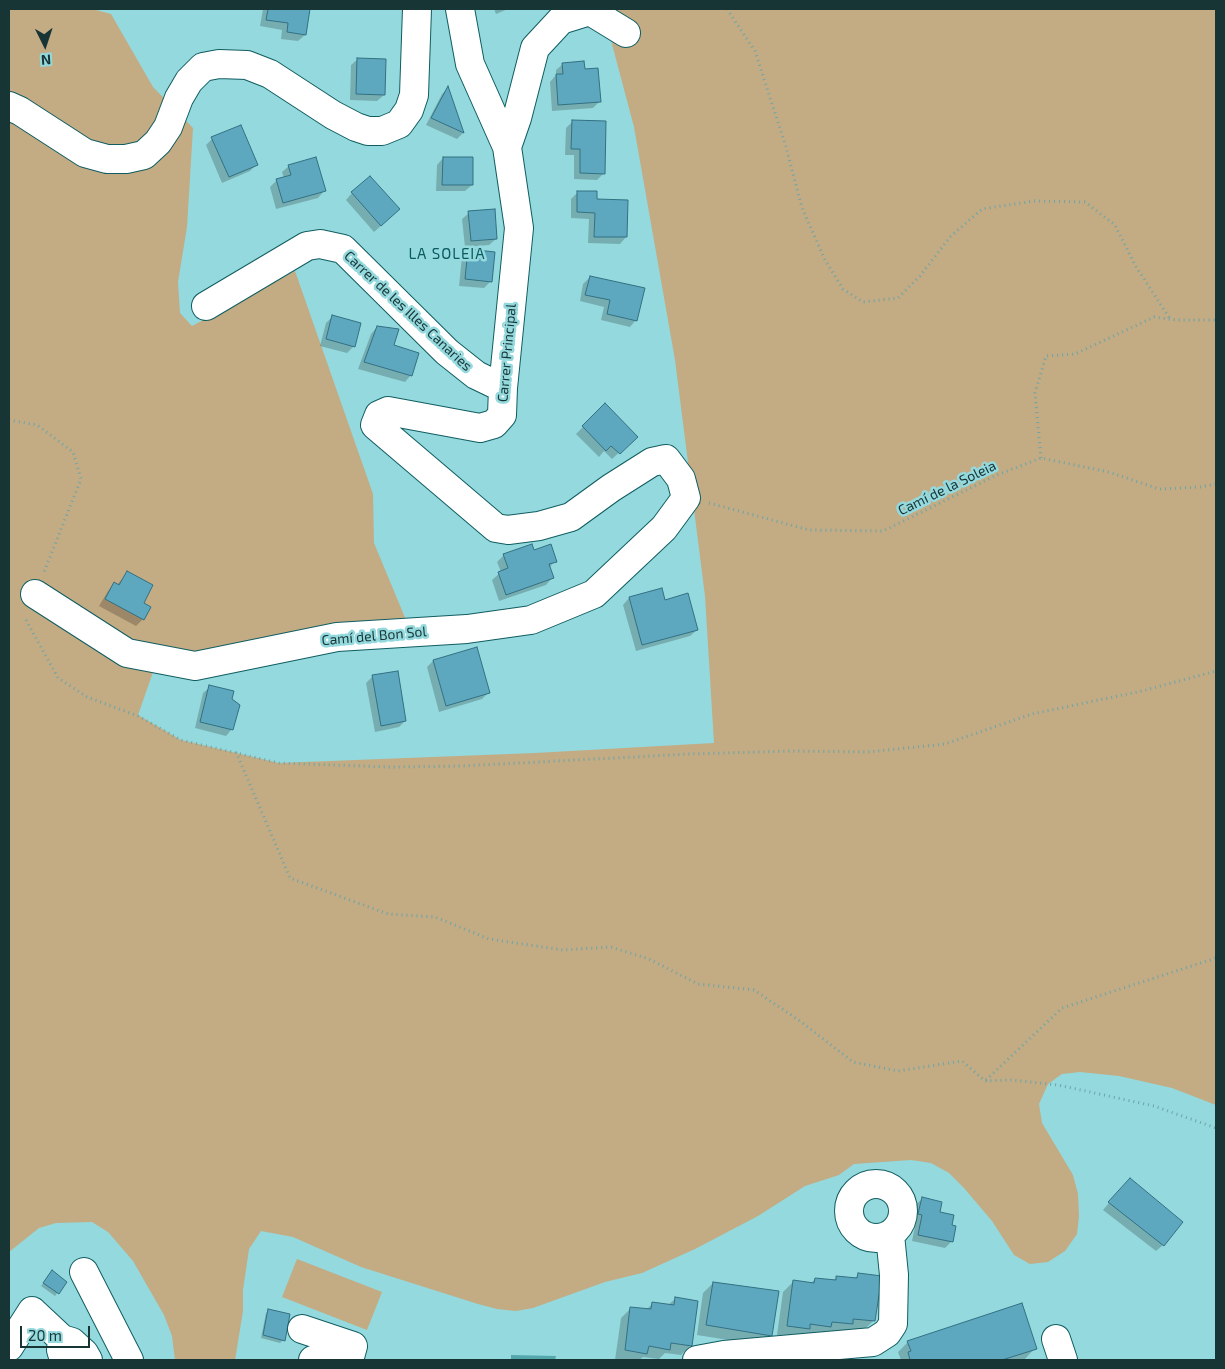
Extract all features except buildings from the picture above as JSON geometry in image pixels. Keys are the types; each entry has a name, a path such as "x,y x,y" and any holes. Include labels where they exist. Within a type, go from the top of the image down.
{"street":[{"path":"9,106 20,111 85,153 107,159 126,159 144,155 158,142 168,127 179,98 189,81 203,67 219,64 247,65 270,74 356,127 368,131 382,131 399,124 409,110 414,95 417,9"},
{"name":"Carrer Principal","path":"460,9 470,64 507,147 520,228 503,388 502,415 494,424 480,428 388,411 379,415 375,426 496,528 508,530 539,526 572,517 611,488 652,462 666,459 681,479 686,498"},
{"path":"507,147 517,118 535,48 561,20 590,11 626,33"},
{"name":"Carrer de les Illes Canaries","path":"206,306 307,246 320,244 343,249 447,352 476,375 503,388"},
{"name":"Camí del Bon Sol","path":"29,604 127,653 195,666 337,637 467,629 531,620 594,594 664,528 686,498"},
{"path":"876,1184 885,1186 899,1196 903,1204 902,1222 897,1230 890,1235 881,1238 864,1236 841,1212 859,1190 876,1184"},
{"path":"697,1360 724,1355 772,1356 873,1342 887,1333 892,1324 894,1276 890,1235"},
{"path":"84,1272 129,1360"},
{"path":"9,1347 32,1311 63,1350 72,1342 84,1353 88,1360"},
{"path":"302,1329 353,1346 350,1357 313,1360"}],"path":[{"path":"727,9 755,51 786,147 802,208 824,260 843,288 856,298 863,302 898,298 920,276 950,237 982,210 1034,201 1085,202 1115,225 1135,265 1170,319"},
{"path":"1216,320 1154,317 1075,354 1046,356 1035,393 1041,458 1109,472 1159,489 1201,487 1216,484"},
{"path":"9,420 38,425 73,452 82,478 29,604 58,678 87,697 138,716 181,740 278,763 391,767 462,766 689,754 792,751 868,752 945,744 1032,714 1142,692 1216,671"},
{"name":"Camí de la Soleia","path":"686,498 728,507 809,530 883,531 997,474 1041,458"},
{"path":"236,752 290,878 388,914 435,918 489,939 563,950 611,947 649,960 698,984 754,990 800,1021 853,1062 898,1072 962,1061 986,1081 1011,1080 1058,1085 1154,1106 1216,1128"},
{"path":"986,1081 1062,1008 1216,958"}],"shaded area":[{"path":"9,9 92,9 111,14 153,87 193,128 187,227 178,282 180,313 192,326 295,271 373,494 374,543 406,620 195,653 159,655 138,715 181,740 279,763 535,753 714,743 705,596 675,360 634,127 604,9 1216,9 1216,1105 1172,1088 1119,1076 1080,1072 1062,1074 1048,1084 1039,1104 1042,1123 1073,1175 1078,1194 1079,1216 1077,1234 1065,1251 1048,1262 1030,1264 1014,1255 992,1221 964,1188 949,1173 931,1163 911,1160 854,1164 839,1175 805,1186 758,1216 695,1249 642,1273 605,1282 533,1308 516,1311 478,1304 361,1267 293,1237 261,1231 249,1249 243,1290 243,1311 235,1360 175,1360 172,1336 164,1315 133,1261 108,1232 92,1222 56,1223 39,1228 9,1252"},
{"path":"297,1259 382,1292 367,1330 282,1297"}],"water":[{"path":"511,1355 556,1356 555,1360 511,1360"}],"district":[{"name":"LA SOLEIA","path":"447,254"}]}
